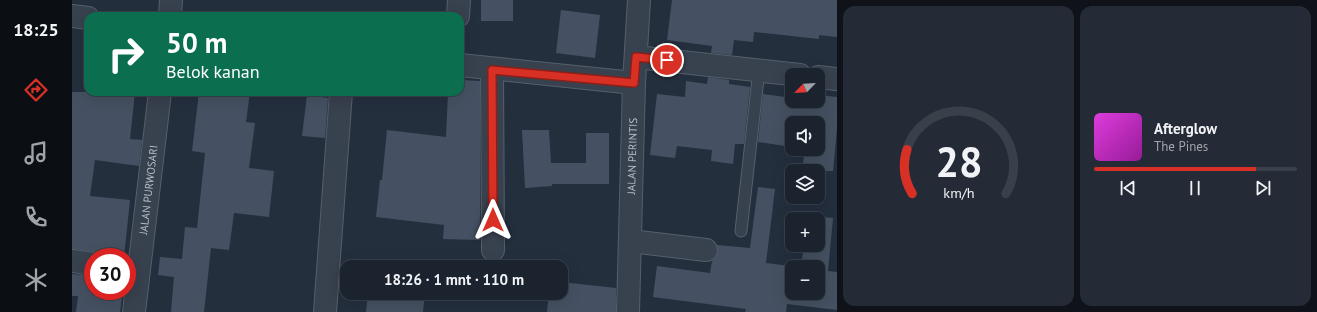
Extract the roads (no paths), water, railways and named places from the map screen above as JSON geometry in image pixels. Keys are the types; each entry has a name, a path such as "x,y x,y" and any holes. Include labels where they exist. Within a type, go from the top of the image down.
{"street":[{"path":"170,12 171,0"},
{"path":"458,12 460,0"},
{"name":"JALAN PERINTIS","path":"628,312 634,83 640,0"},
{"path":"72,16 84,18"},
{"path":"636,57 785,73"},
{"path":"464,66 492,70 634,83"},
{"path":"492,70 493,250"},
{"path":"825,78 837,79"},
{"name":"JALAN PURWOSARI","path":"136,248 159,96"},
{"path":"325,312 341,96"},
{"path":"630,241 706,250"},
{"path":"72,261 84,263"},
{"name":"JALAN PURWOSARI","path":"134,300 134,312"}],"lane":[{"path":"741,230 760,70"}]}
